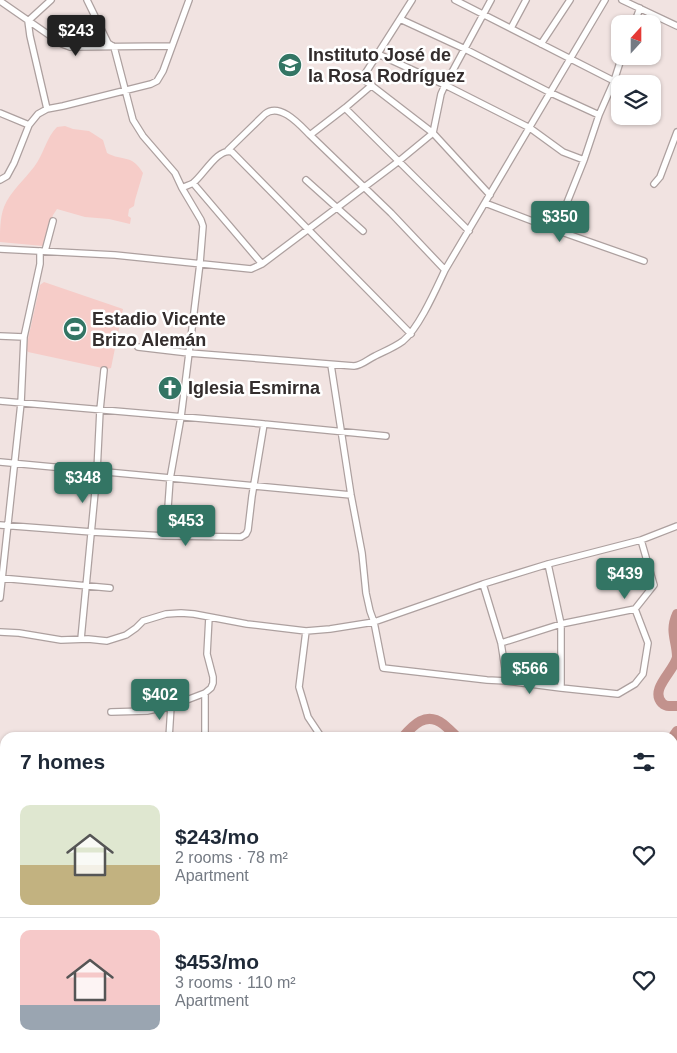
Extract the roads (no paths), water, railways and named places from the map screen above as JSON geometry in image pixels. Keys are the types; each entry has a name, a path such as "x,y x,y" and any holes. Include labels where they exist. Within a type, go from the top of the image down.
{"street":[{"path":"28,21 51,0"},
{"path":"87,0 108,43 114,47 136,126 175,173 203,226 181,417 170,479 166,536"},
{"path":"0,180 7,176 29,125 38,114 46,109 157,81 163,71 189,0"},
{"path":"412,0 363,78 433,133 490,195"},
{"path":"456,0 611,79"},
{"path":"0,250 115,255 251,269 262,264 399,162 433,133 441,94 491,0"},
{"path":"511,28 526,0"},
{"path":"541,44 570,0"},
{"path":"138,346 189,353 332,365 360,365 403,341 411,334 445,270 605,0"},
{"path":"622,0 677,26"},
{"path":"0,1 62,44 70,47 172,46"},
{"path":"637,15 640,8"},
{"path":"400,18 599,115"},
{"path":"28,21 46,109"},
{"path":"378,54 530,128 563,152 584,160"},
{"path":"310,135 372,85"},
{"path":"556,230 611,88"},
{"path":"345,108 469,231"},
{"path":"182,188 193,183 208,165 228,150 265,114 272,110 278,111 290,117 310,135 445,270"},
{"path":"0,113 29,125"},
{"path":"654,184 660,177 677,132"},
{"path":"228,150 309,229 411,334"},
{"path":"306,180 363,231"},
{"path":"193,183 262,264"},
{"path":"486,203 644,261"},
{"path":"0,598 21,403 24,337 42,251 53,221"},
{"path":"0,336 24,337"},
{"path":"332,365 351,495 362,553 366,593 383,668 618,694 635,684 643,674 648,643 635,609"},
{"path":"82,639 104,370"},
{"path":"0,401 386,436"},
{"path":"0,524 166,536 237,538 243,536 248,530 264,424"},
{"path":"0,462 351,495"},
{"path":"0,632 61,640 107,641 126,635 143,621 166,614 194,614 247,624 306,631 330,629 374,622 483,584 548,564 641,540 677,526"},
{"path":"500,644 561,624 635,609 654,584 641,540"},
{"path":"548,564 561,624 561,688"},
{"path":"1,578 110,588"},
{"path":"483,584 500,644 507,681"},
{"path":"111,712 147,711 171,706 205,693 211,688 213,677 207,654 209,617"},
{"path":"306,631 299,687 308,717 318,732"},
{"path":"205,693 205,732"},
{"path":"169,732 171,706"}],"waterway":[{"path":"677,614 673,631 677,657 659,692 659,698 662,703 668,706 677,706"},
{"path":"407,732 415,724 425,719 437,720 452,732"}],"place":[{"name":"Instituto José de la Rosa Rodríguez","path":"290,65"},
{"name":"Estadio Vicente Brizo Alemán","path":"75,329"},
{"name":"Iglesia Esmirna","path":"170,388"}]}
